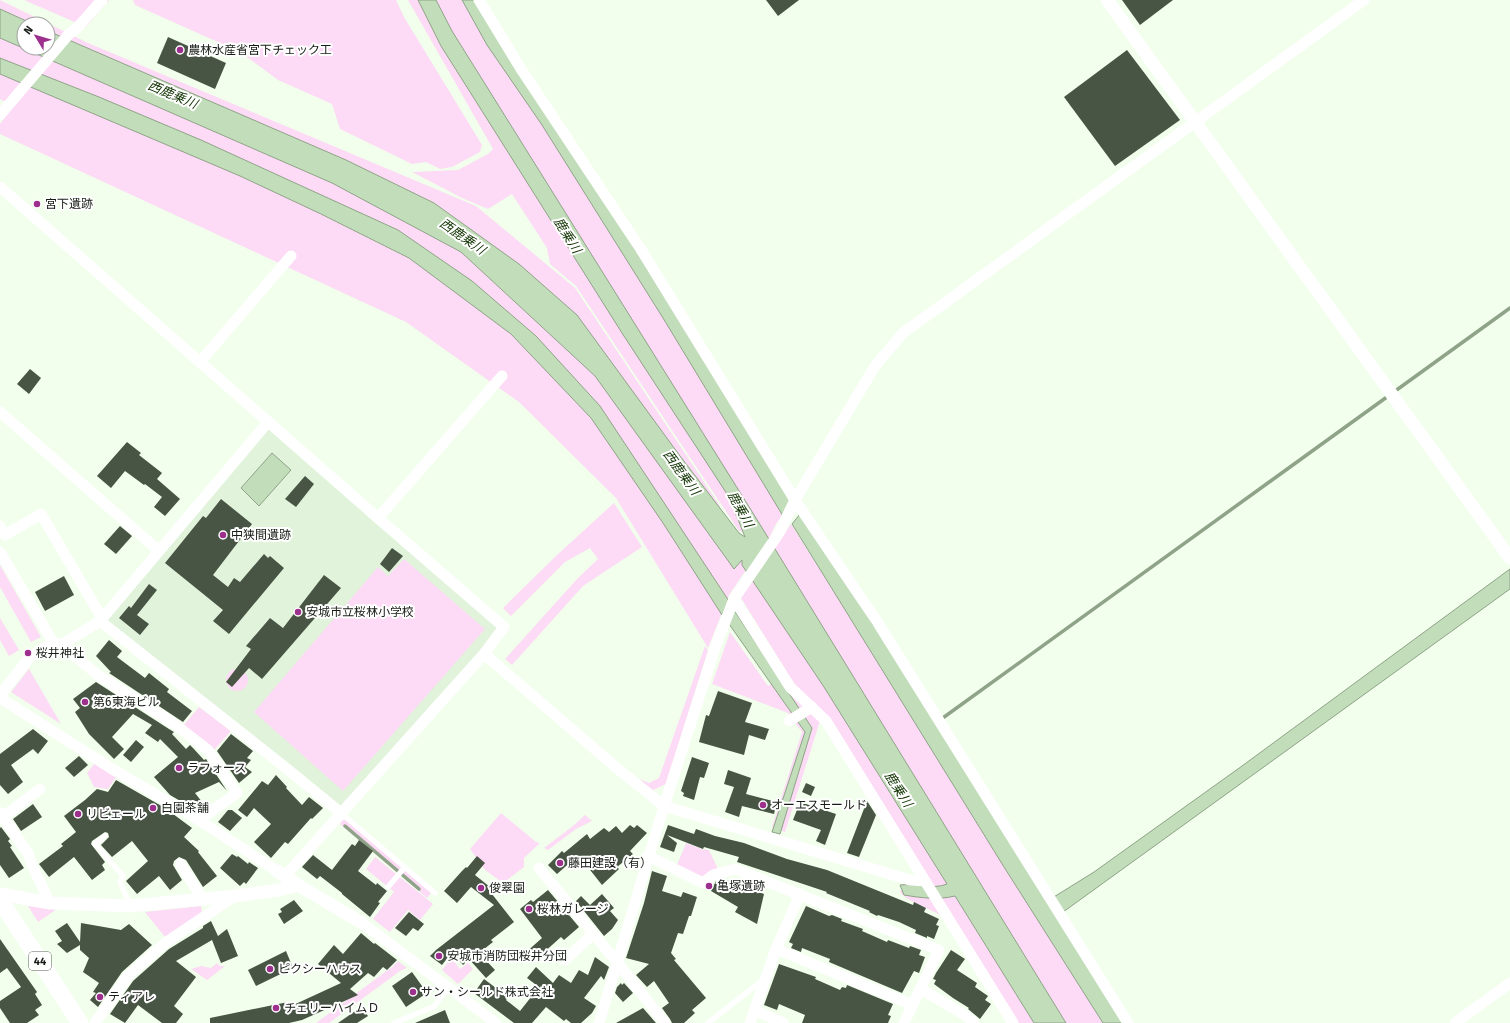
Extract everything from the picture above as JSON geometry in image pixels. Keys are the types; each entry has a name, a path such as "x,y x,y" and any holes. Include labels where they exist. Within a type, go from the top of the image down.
{"main road":[{"name":"44","path":"0,900 80,1023"}],"street":[{"path":"0,115 69,34 77,28 102,0"},
{"path":"479,0 521,69 640,248 795,500 878,622 1128,1023"},
{"path":"1107,0 1510,558"},
{"path":"599,1023 648,856 732,604 773,541 795,500 875,366 903,333 1364,0"},
{"path":"0,187 504,627 484,654 341,813 281,874"},
{"path":"200,362 291,256"},
{"path":"378,518 502,376"},
{"path":"0,412 159,551"},
{"path":"268,422 101,620 30,656 0,696 114,770 199,820 298,885 362,923 450,988 482,1019 496,1023"},
{"path":"0,526 5,535 41,514 101,620 341,813"},
{"path":"0,552 57,643 98,675 173,723 208,750 237,793 199,820"},
{"path":"732,604 790,687 799,715 826,721 1013,1023"},
{"path":"484,654 618,769 664,806 910,880 929,889"},
{"path":"40,789 1,815 28,853 50,903"},
{"path":"648,856 703,883 712,875 735,869 939,950 904,1023"},
{"path":"180,864 203,899"},
{"path":"539,868 665,1023"},
{"path":"0,894 50,903 130,906 236,896 279,890 298,885"},
{"path":"750,1023 776,949 800,894"},
{"path":"95,1023 128,976 165,943 236,896"},
{"path":"558,952 565,960 593,934"},
{"path":"776,949 913,1005"},
{"path":"1455,1023 1510,983"},
{"path":"921,989 965,1015 974,1023"},
{"path":"754,1010 783,1023"}],"lane":[{"path":"341,813 435,893"},
{"path":"105,836 96,844 123,876 120,882 130,906"},
{"path":"388,887 404,867"},
{"path":"708,1023 765,979"},
{"path":"394,1023 433,1007 450,988"}],"shaded area":[{"path":"0,0 33,16 16,16 16,56 56,56 56,27 88,43 476,206 575,288 718,503 748,567 729,595 708,648 616,498 519,402 406,322 0,134 0,124 13,106 0,99"},
{"path":"24,0 109,0 86,27"},
{"path":"133,0 396,0 404,17 482,145 480,152 452,167 440,169 426,162 412,164 340,129 332,104 278,80 240,52 135,5"},
{"path":"408,0 478,0 793,500 776,524 769,538 739,531 576,286 550,264 547,248 512,194 488,209 462,198 412,172 458,170 488,154 493,149"},
{"name":"安城市立桜林小学校","path":"268,422 504,627 341,813 100,621"},
{"path":"614,503 642,547 583,586 512,665 505,659 578,578 598,559 590,548 565,562 511,616 503,608 557,555"},
{"path":"791,524 984,831 1110,1023 1018,1023 827,716 797,688 741,598"},
{"path":"404,559 485,629 343,791 254,712 378,567 388,576"},
{"path":"0,565 41,637 31,642 0,587"},
{"path":"0,618 19,650 9,656 0,640"},
{"path":"730,632 768,686 780,678 820,721 785,832 772,827 802,732 788,713 712,684"},
{"path":"705,646 708,650 666,784 651,791 639,779 649,783 659,778"},
{"path":"29,669 61,724 11,692"},
{"path":"237,669 241,670 247,676 247,684 241,690 237,691 233,690 227,684 226,680 227,676 233,670"},
{"path":"199,707 231,731 213,751 183,726"},
{"path":"95,763 116,777 108,789 94,787 87,773"},
{"path":"501,813 536,842 540,843 524,858 524,867 503,883 485,870 470,849"},
{"path":"585,815 592,821 576,829 548,850 544,848 573,826"},
{"path":"342,820 346,820 431,893 427,898 340,824"},
{"path":"686,843 704,850 709,850 718,869 703,876 699,876 677,865"},
{"path":"375,857 433,904 420,920 408,910 390,932 373,919 394,892 366,869"},
{"path":"904,883 926,889 941,916 903,896 900,892"},
{"path":"28,906 57,909 38,922"},
{"path":"201,906 202,912 165,937 145,912"},
{"path":"451,958 460,969 468,963 473,969 458,984 442,970"},
{"path":"398,961 407,968 400,971 329,1023 316,1023 392,967"},
{"path":"217,963 220,966 225,966 207,980 191,969 201,966 211,968"}],"water":[{"path":"418,0 436,0 452,31 756,518 1066,1023 1034,1023 955,896 930,898 904,895 900,885 942,886 947,884 824,687 742,565 742,560 734,569 595,376 461,252 332,183 41,56 56,56 56,34 346,160 434,203 519,264 577,315 680,456 739,533 745,537 729,497 622,333 441,46"},
{"path":"462,0 477,0 589,175 791,502 783,516 663,318 542,125 487,45"},
{"path":"0,9 16,16 16,45 0,38"},
{"path":"0,58 99,97 201,140 398,230 472,281 536,336 600,406 729,601 722,615 663,523 591,418 511,334 409,258 240,176 0,74"},
{"path":"272,453 291,470 259,506 241,488"},
{"path":"800,514 909,679 1049,900 1094,872 1242,766 1510,569 1510,589 1059,915 1127,1023 1103,1023 1004,867 792,524"},
{"path":"734,610 812,728 780,834 772,832 805,732 729,624"}],"building":[{"path":"766,0 799,0 778,16"},
{"path":"1122,0 1173,0 1140,25"},
{"name":"農林水産省宮下チェック工","path":"168,37 226,63 215,89 157,63"},
{"path":"1127,50 1180,120 1115,166 1064,97"},
{"path":"30,369 41,378 29,394 17,384"},
{"path":"127,442 141,453 139,455 162,473 157,479 180,499 165,516 154,507 162,497 125,471 111,488 97,476"},
{"path":"305,476 314,484 296,507 285,499"},
{"path":"221,499 252,524 213,575 228,587 234,578 240,582 264,554 268,558 270,556 284,568 229,634 213,621 223,610 165,563 203,516 206,518"},
{"path":"120,526 132,536 116,554 104,544"},
{"path":"392,548 403,556 389,572 380,564"},
{"path":"324,575 341,588 262,679 249,668 232,687 226,682 251,649 246,646 270,618 283,628"},
{"path":"64,576 74,595 45,611 35,592"},
{"path":"149,584 157,590 137,615 149,624 140,635 119,618 129,606 131,608"},
{"path":"109,640 122,651 117,657 145,678 149,673 169,689 167,692 192,711 183,722 109,673 111,672 96,656"},
{"path":"96,682 174,732 172,734 186,749 190,745 204,760 206,759 227,791 219,782 195,793 206,807 199,812 170,795 154,777 178,757 160,739 158,742 145,733 152,725 133,714 112,737 124,749 114,759 89,734 75,712 80,708 73,699"},
{"path":"718,691 752,703 745,722 769,729 765,740 749,735 744,755 699,742 706,715 709,716"},
{"path":"33,729 48,741 38,754 33,749 11,765 23,782 8,794 0,785 0,754"},
{"path":"231,734 253,751 247,758 251,760 245,767 252,772 239,783 217,751"},
{"path":"136,740 144,747 131,762 123,755"},
{"path":"79,756 88,765 74,777 65,768"},
{"path":"692,757 709,763 704,778 700,777 694,800 683,796 684,793 681,791"},
{"path":"728,770 751,778 746,794 777,802 774,814 742,806 739,817 725,812 734,787 724,784"},
{"path":"276,775 302,805 309,797 323,808 312,819 311,818 288,844 285,842 271,858 254,842 271,824 254,808 247,817 238,810 262,781 268,785"},
{"path":"116,780 165,808 192,828 184,837 199,851 198,852 217,876 203,887 186,860 179,857 174,861 173,865 182,880 170,890 159,876 137,894 126,881 148,861 132,841 112,857 101,845 109,837 108,833 105,832 92,841 91,844 105,862 102,865 105,870 92,880 74,857 49,877 39,864 63,846 61,844 76,832 64,816 97,789 108,792"},
{"path":"806,783 815,787 811,796 802,792"},
{"path":"867,801 876,815 859,857 847,853"},
{"path":"800,802 836,814 825,845 816,841 821,830 793,820"},
{"path":"33,804 42,817 21,831 13,819"},
{"path":"228,810 232,810 242,818 230,831 218,822"},
{"path":"630,825 634,828 637,825 647,833 630,851 633,854 617,867 619,869 602,885 583,861 577,864 574,859 557,874 548,865 562,851 564,853 587,834 590,839 604,828 609,832 616,826 622,833"},
{"path":"668,825 694,834 696,829 715,836 744,843 787,859 827,870 913,905 914,902 926,908 924,912 939,919 936,925 939,926 934,939 915,933 916,930 899,922 878,915 877,916 869,912 870,911 826,893 827,892 737,862 739,857 704,847 703,849 667,835 677,843 674,852 660,847"},
{"path":"1,827 10,839 8,841 12,846 10,847 24,868 9,878 0,865"},
{"path":"359,840 373,851 358,871 376,885 377,883 387,891 378,902 380,903 370,917 320,876 317,879 302,867 313,855 332,870 352,844 355,846"},
{"path":"232,854 237,857 238,856 248,864 249,862 258,868 246,884 244,882 240,886 220,868"},
{"path":"477,856 485,863 475,875 490,887 488,889 514,922 491,940 493,942 479,953 495,970 486,978 469,959 463,965 452,952 442,965 430,956 494,905 471,887 457,903 444,891"},
{"path":"652,871 667,876 662,891 681,897 683,892 697,897 683,934 678,933 671,953 676,959 674,960 706,998 692,1010 695,1013 684,1023 672,1023 662,1008 669,1003 654,981 647,987 636,975 649,964 626,958 644,903"},
{"path":"735,879 743,884 742,886 764,894 757,924 735,912 738,907 711,891 716,881 724,885 727,880 732,883"},
{"path":"548,890 579,927 564,940 561,937 532,963 524,954 542,938 520,909 531,900 533,902"},
{"path":"602,894 614,908 610,911 618,920 612,929 604,936 576,901 581,896 590,905"},
{"path":"294,900 303,911 284,924 278,914 282,912 280,909"},
{"path":"806,906 829,916 832,915 842,919 841,921 863,929 862,931 887,942 888,940 909,948 910,946 921,950 919,955 925,957 919,973 914,971 902,993 829,962 830,959 802,948 801,952 791,948 793,944 789,942"},
{"path":"409,912 424,924 418,931 413,928 406,936 395,928"},
{"path":"211,921 218,936 227,929 238,956 221,963 212,940 176,961 196,977 174,1006 183,1014 176,1023 162,1023 138,1005 125,1023 110,1014 133,981 169,949 203,928 203,926"},
{"path":"67,923 80,942 81,923 121,930 129,924 152,945 122,972 98,1007 90,1000 96,993 93,992 99,983 83,972 89,958 80,950 80,945 67,953 57,944 62,941 55,931"},
{"path":"361,933 397,960 387,970 383,967 374,977 368,973 350,989 358,995 302,1020 289,1023 210,1023 210,1018 288,1002 289,1007 341,983 318,964 334,945 343,954"},
{"path":"0,939 37,992 35,994 42,1005 35,1010 39,1015 27,1023 10,1023 0,1008 0,1001 21,987 7,968 0,973"},
{"path":"951,950 965,959 957,970 977,983 975,987 988,996 985,1000 991,1004 980,1019 968,1009 969,1008 934,984 936,980 933,979 936,973"},
{"name":"ピクシーハウス","path":"286,951 293,968 256,986 248,970"},
{"path":"595,957 609,967 604,980 601,976 584,998 596,1006 592,1013 581,1023 571,1023 566,1019 564,1021 546,1007 532,1023 514,1023 474,993 484,979 508,997 506,1000 520,1011 539,987 527,978 536,967 553,983 559,975 571,983 579,970 588,975"},
{"path":"779,964 816,977 815,979 840,990 842,987 846,988 847,985 893,1004 888,1015 891,1016 888,1023 802,1023 805,1015 779,1004 777,1010 764,1005"},
{"name":"サン・シールド株式会社","path":"412,972 427,993 406,1007 392,986"},
{"path":"621,983 622,985 624,983 633,993 623,1002 615,993 617,987"},
{"path":"361,1007 368,1016 357,1023 338,1023"},
{"path":"643,1008 656,1023 616,1023"},
{"path":"445,1010 450,1023 415,1023"}],"waterway":[{"path":"940,720 1510,308"},
{"path":"345,826 419,889"}],"place":[{"name":"農林水産省宮下チェック工","path":"180,50"},
{"name":"宮下遺跡","path":"37,204"},
{"name":"中狭間遺跡","path":"223,535"},
{"name":"安城市立桜林小学校","path":"298,612"},
{"name":"桜井神社","path":"28,653"},
{"name":"第6東海ビル","path":"85,702"},
{"name":"ラフォース","path":"179,768"},
{"name":"オーエスモールド","path":"763,805"},
{"name":"白園茶舗","path":"153,808"},
{"name":"リビェール","path":"78,814"},
{"name":"藤田建設（有）","path":"560,863"},
{"name":"亀塚遺跡","path":"709,886"},
{"name":"俊翠園","path":"481,888"},
{"name":"桜林ガレージ","path":"529,909"},
{"name":"安城市消防団桜井分団","path":"439,956"},
{"name":"ピクシーハウス","path":"270,969"},
{"name":"サン・シールド株式会社","path":"413,992"},
{"name":"ティアレ","path":"100,997"},
{"name":"チェリーハイムＤ","path":"276,1008"}],"water label":[{"name":"西鹿乗川","path":"173,94"},
{"name":"鹿乗川","path":"568,235"},
{"name":"西鹿乗川","path":"463,236"},
{"name":"西鹿乗川","path":"682,472"},
{"name":"鹿乗川","path":"741,509"},
{"name":"鹿乗川","path":"899,789"}]}
